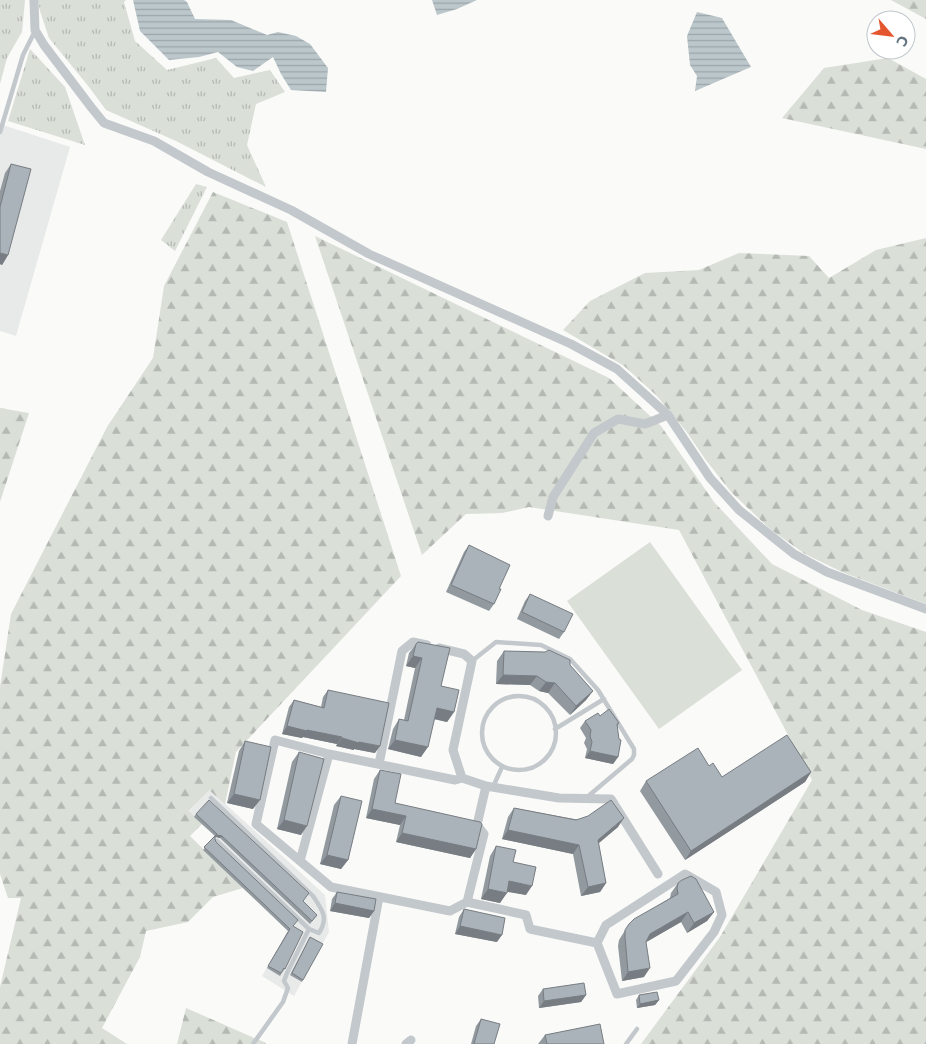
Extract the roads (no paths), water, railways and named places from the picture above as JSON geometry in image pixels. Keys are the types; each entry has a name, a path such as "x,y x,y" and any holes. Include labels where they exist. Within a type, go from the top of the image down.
{"street":[{"path":"34,0 35,30 44,45 104,123 154,141 208,172 291,210 368,254 571,344 618,369 668,415 710,478 739,510 794,554 827,572 926,609"},
{"path":"548,516 553,497 594,433 618,420 645,424 668,415"},
{"path":"379,764 402,651 413,642 464,654 472,661 454,750 462,778"},
{"path":"597,943 530,929 526,915 467,902 450,911 332,887 256,824 275,740 329,754 455,780 462,778 489,787 559,798 611,799 658,874"},
{"path":"300,861 329,754"},
{"path":"467,902 484,834 477,825 489,787"},
{"path":"685,874 716,892 722,915 714,932 676,981 617,994 597,943 606,925 685,874"},
{"path":"352,1044 380,897"}],"lane":[{"path":"0,132 23,55 35,30"},
{"path":"472,661 496,642 541,645 570,659 598,690 634,749 634,755 632,759 585,798"},
{"path":"516,695 528,696 539,701 554,720 555,729 554,743 550,753 534,767 523,770 512,770 492,760 485,750 482,738 482,726 486,714 504,698 516,695"},
{"path":"555,729 604,699"},
{"path":"489,787 502,766"},
{"path":"211,798 312,896 323,912 324,925 319,933 309,929 217,841"},
{"path":"253,1044 283,1002 288,988 284,981 309,929"},
{"path":"626,1044 637,1029"}]}
